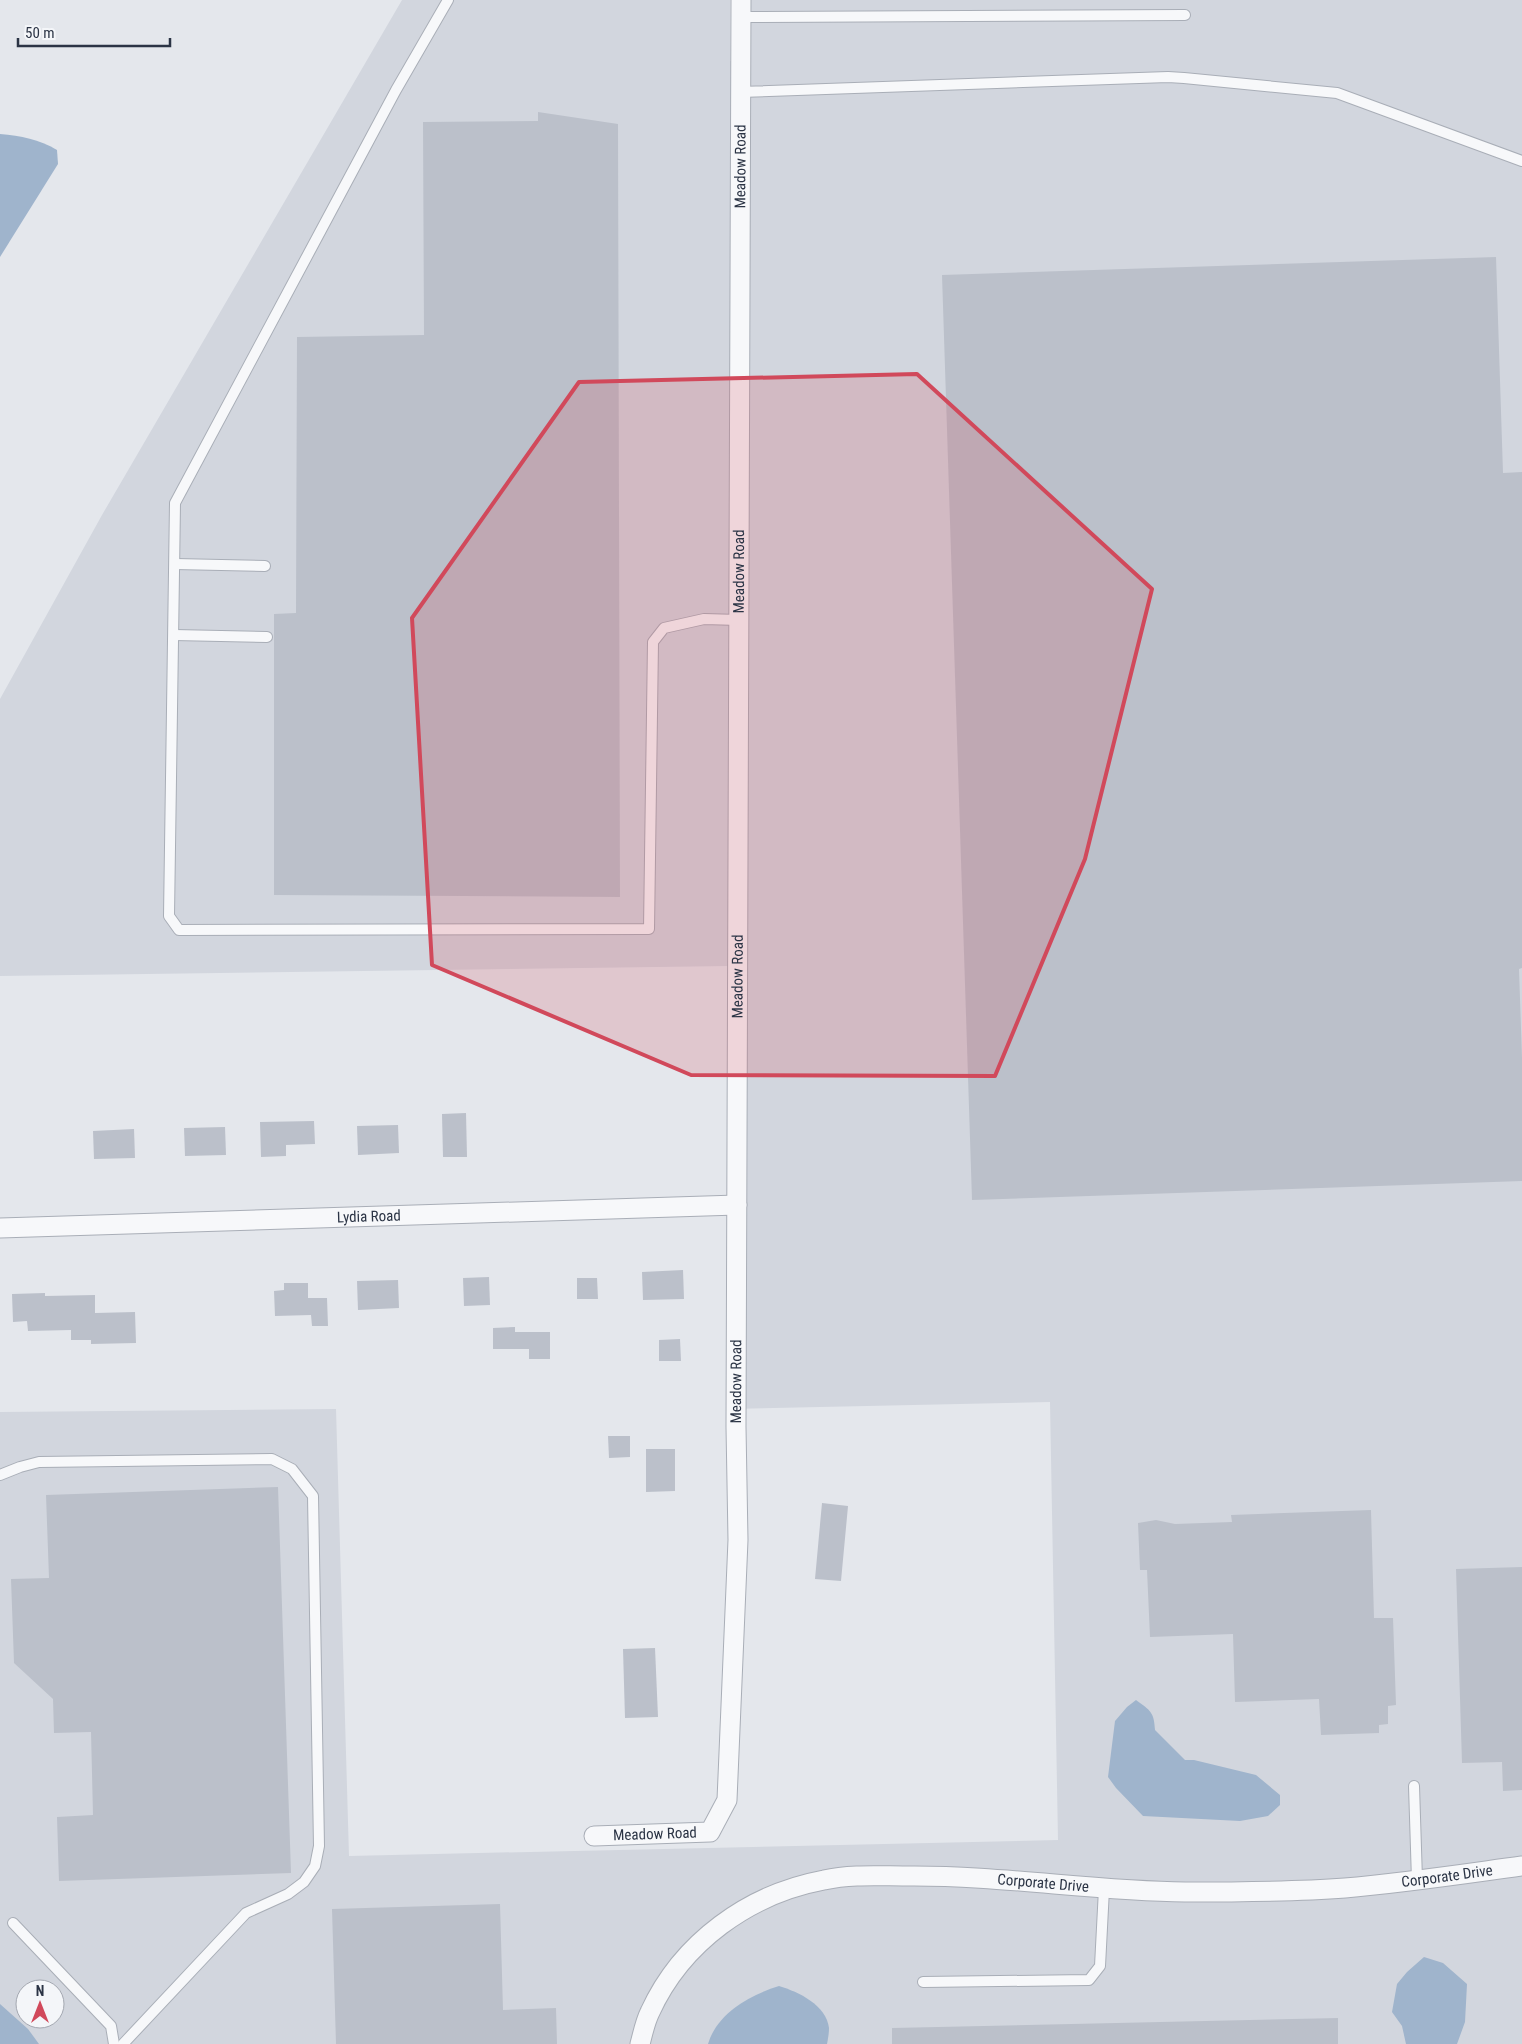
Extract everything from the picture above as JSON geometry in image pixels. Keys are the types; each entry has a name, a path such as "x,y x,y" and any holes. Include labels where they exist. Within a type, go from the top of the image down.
{"street":[{"name":"Meadow Road","path":"594,1836 710,1832 727,1800 738,1540 736,1427 741,8"},
{"name":"Lydia Road","path":"0,1228 737,1205"},
{"name":"Corporate Drive","path":"640,2044 649,2014 662,1989 688,1956 715,1928 767,1897 791,1888 825,1880 853,1876 924,1876 1016,1880 1104,1889 1265,1892 1344,1888 1522,1866"}],"lane":[{"path":"448,0 396,90 175,503 169,916 179,930 649,929 653,642 664,628 704,620 739,620"},
{"path":"741,8 1186,15"},
{"path":"740,92 1168,77 1337,93 1522,161"},
{"path":"175,564 265,566"},
{"path":"174,635 267,637"},
{"path":"0,1475 38,1462 272,1459 292,1469 313,1496 319,1846 315,1866 304,1882 288,1894 246,1913 123,2044"},
{"path":"1414,1786 1417,1880"},
{"path":"923,1982 1089,1980 1100,1966 1104,1889"},
{"path":"13,1923 111,2026 114,2044"}],"highlighted area":[{"path":"917,374 1152,589 1085,859 995,1076 691,1075 432,965 412,618 579,382"}],"shaded area":[{"path":"402,0 730,0 730,61 747,62 748,0 1522,0 1522,2044 0,2044 0,1412 336,1409 349,1856 1058,1840 1050,1402 728,1409 730,966 0,976 0,699 102,515"}],"water":[{"path":"0,134 30,139 50,146 57,150 58,164 0,257"},
{"path":"1136,1700 1153,1715 1155,1730 1185,1760 1194,1760 1256,1775 1280,1795 1280,1805 1268,1816 1240,1821 1143,1816 1108,1777 1115,1721"},
{"path":"1424,1957 1443,1963 1467,1984 1465,2022 1457,2044 1406,2044 1402,2026 1392,2012 1397,1984"},
{"path":"779,1986 803,1996 823,2013 829,2028 827,2044 708,2044 712,2033 727,2014 757,1994"},
{"path":"0,2004 15,2017 15,2029 28,2029 39,2044 0,2044"}],"building":[{"path":"538,112 618,124 620,897 274,895 274,614 296,613 297,337 424,335 423,122 538,121"},
{"path":"1496,257 1503,473 1522,472 1522,968 1519,969 1522,1058 1522,1181 972,1200 942,275"},
{"path":"466,1113 467,1157 443,1157 442,1114"},
{"path":"314,1121 315,1144 286,1145 286,1156 261,1157 260,1122"},
{"path":"398,1125 399,1153 358,1155 357,1126"},
{"path":"225,1127 226,1155 185,1156 184,1128"},
{"path":"134,1129 135,1158 94,1159 93,1131"},
{"path":"683,1270 684,1299 643,1300 642,1272"},
{"path":"489,1277 490,1305 464,1306 463,1278"},
{"path":"577,1278 597,1278 598,1299 577,1299"},
{"path":"398,1280 399,1308 358,1310 357,1281"},
{"path":"284,1283 308,1283 308,1298 327,1298 328,1326 312,1326 311,1315 275,1316 274,1291 284,1290"},
{"path":"45,1293 45,1296 95,1295 95,1313 135,1312 136,1343 91,1344 91,1340 71,1340 71,1330 28,1331 27,1321 13,1322 12,1294"},
{"path":"515,1327 515,1332 550,1332 550,1359 529,1359 529,1349 493,1349 493,1328"},
{"path":"680,1339 681,1361 659,1361 659,1340"},
{"path":"608,1436 630,1436 630,1457 609,1458"},
{"path":"646,1449 675,1449 675,1491 646,1492"},
{"path":"278,1487 291,1873 59,1881 57,1817 93,1815 91,1732 54,1733 53,1699 14,1663 11,1579 49,1578 46,1495"},
{"path":"822,1503 848,1506 841,1581 815,1579"},
{"path":"1371,1510 1374,1618 1393,1618 1396,1705 1388,1706 1388,1724 1379,1725 1379,1733 1321,1735 1319,1699 1235,1702 1233,1634 1150,1637 1147,1570 1140,1570 1138,1523 1156,1520 1175,1524 1232,1522 1231,1515"},
{"path":"1522,1567 1522,1790 1503,1791 1502,1762 1462,1763 1456,1569"},
{"path":"655,1648 658,1717 625,1718 623,1649"},
{"path":"500,1904 503,2010 556,2008 557,2044 336,2044 332,1909"},
{"path":"1338,2018 1338,2044 892,2044 892,2028"}]}
